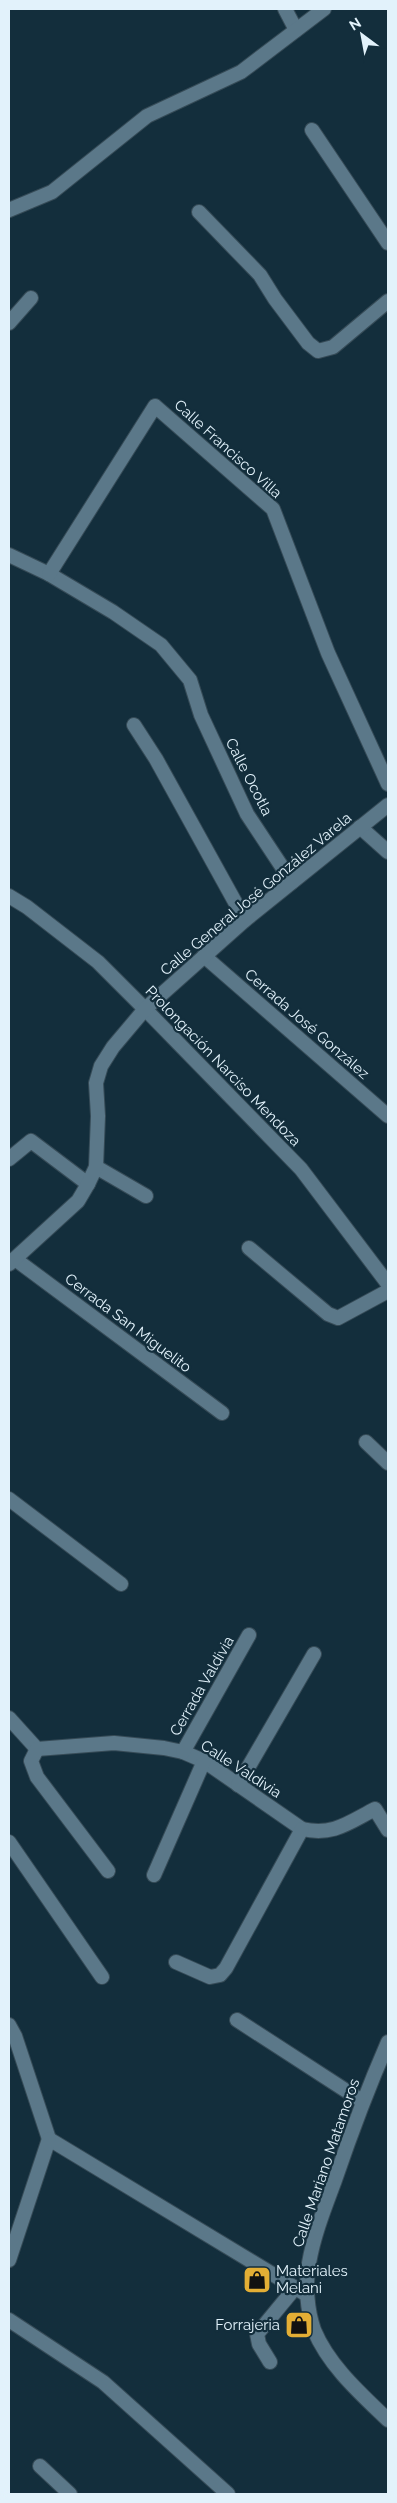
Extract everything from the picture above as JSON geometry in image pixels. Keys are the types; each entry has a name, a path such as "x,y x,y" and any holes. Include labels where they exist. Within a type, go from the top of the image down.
{"street":[{"path":"285,9 296,30"},
{"path":"9,210 52,192 148,116 241,72 324,9"},
{"path":"312,130 388,243"},
{"path":"199,212 260,275 275,299 308,342 318,351 333,346 388,301"},
{"path":"9,323 31,298"},
{"name":"Calle Francisco Villa","path":"49,574 155,406 273,509 328,653 388,784"},
{"path":"9,554 49,574"},
{"name":"Calle Ocotla","path":"49,574 113,612 161,645 190,680 201,715 247,814 292,882"},
{"path":"134,725 156,759 245,920"},
{"name":"Calle General José González Varela","path":"96,1167 98,1116 96,1083 101,1066 113,1047 145,1009 204,956 245,920 388,805"},
{"path":"360,827 388,852"},
{"name":"Prolongación Narciso Mendoza","path":"9,896 27,907 98,962 145,1009 301,1169 388,1284"},
{"name":"Cerrada José González","path":"204,956 388,1116"},
{"path":"9,1159 31,1141 88,1184"},
{"path":"12,1261 78,1201 96,1167 146,1196"},
{"path":"249,1248 328,1314 338,1318 388,1291"},
{"name":"Cerrada San Miguelito","path":"12,1261 222,1413"},
{"path":"366,1442 388,1463"},
{"path":"9,1499 121,1584"},
{"name":"Cerrada Valdivia","path":"183,1752 250,1635"},
{"path":"238,1785 314,1654"},
{"path":"9,1718 37,1749 31,1762 37,1777 108,1871"},
{"name":"Calle Valdivia","path":"37,1749 114,1743 164,1748 183,1752 204,1761 302,1829 316,1832 335,1831 375,1809 388,1830"},
{"path":"154,1875 204,1761"},
{"path":"176,1962 210,1977 220,1975 302,1829"},
{"path":"9,1842 102,1977"},
{"path":"237,2020 362,2101"},
{"path":"9,2025 15,2036 49,2139 9,2260"},
{"name":"Calle Mariano Matamoros","path":"388,2042 362,2101 317,2230 301,2292 314,2330 330,2358 359,2392 388,2420"},
{"path":"49,2139 301,2292 257,2334 259,2344 270,2362"},
{"path":"9,2320 103,2382 228,2494"},
{"path":"40,2466 70,2494"}],"place":[{"name":"Materiales Melani","path":"257,2280"},
{"name":"Forrajeria","path":"299,2325"}]}
